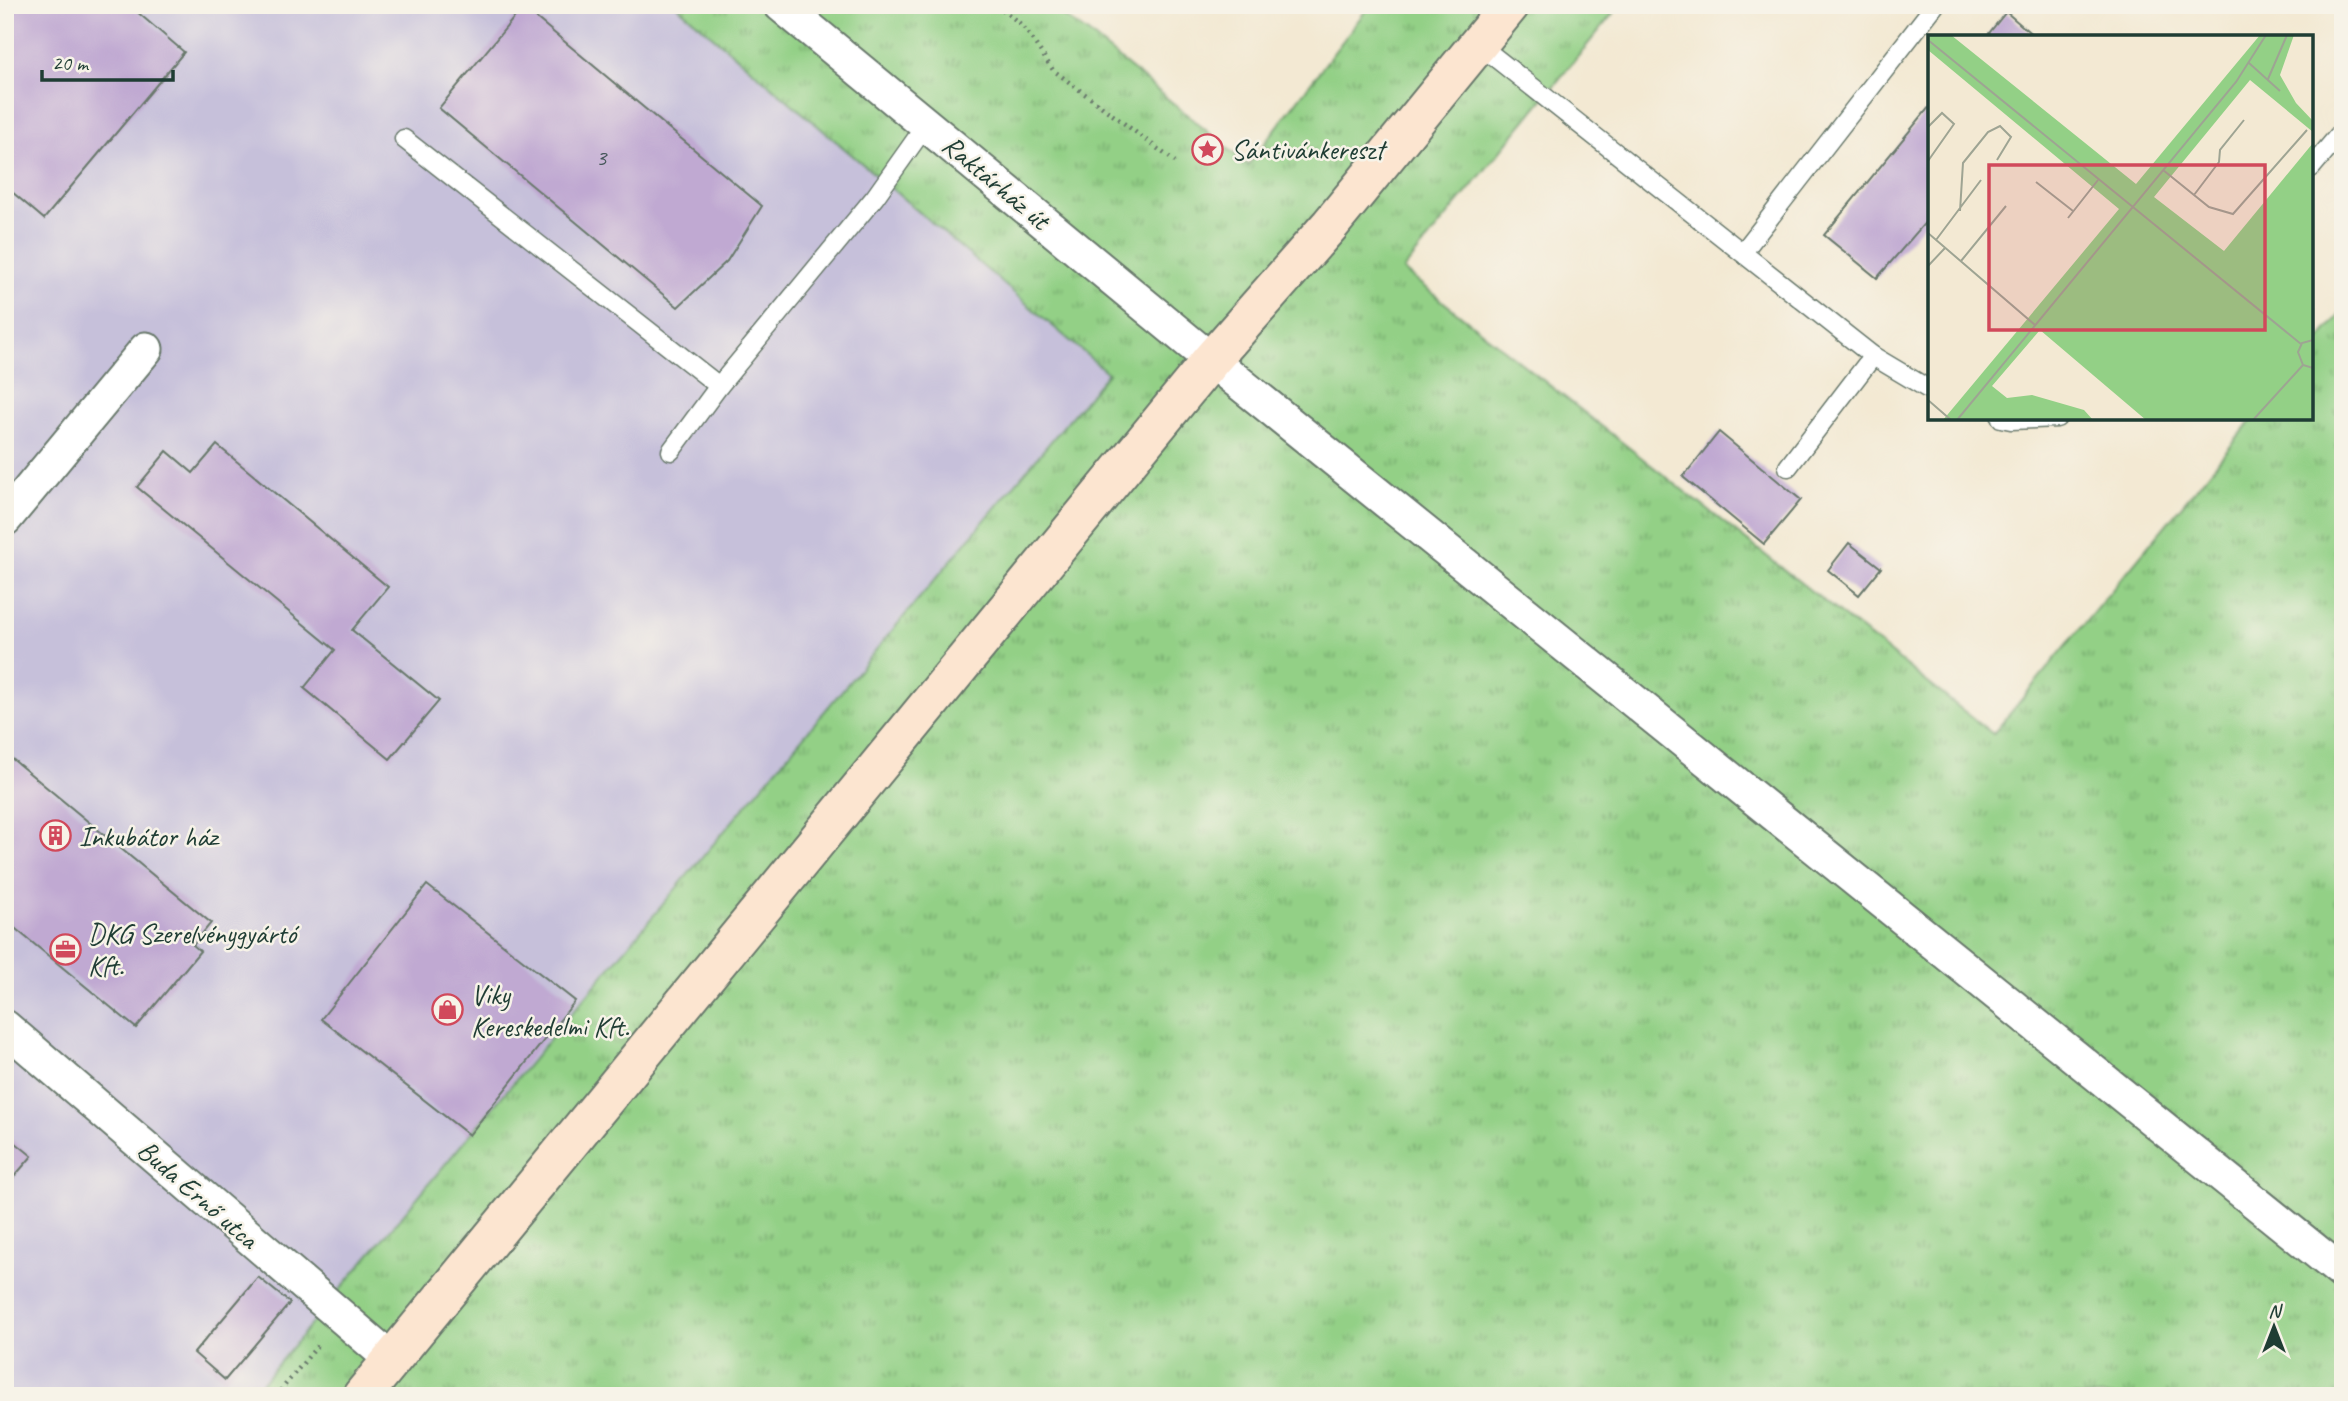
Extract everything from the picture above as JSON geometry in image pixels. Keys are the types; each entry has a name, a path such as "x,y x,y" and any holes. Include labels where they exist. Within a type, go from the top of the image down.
{"main road":[{"path":"362,1396 1211,360 1330,225 1510,5"}],"street":[{"name":"Raktárház út","path":"781,5 1211,360 2343,1273"},
{"path":"5,519 146,349"},
{"name":"Buda Ernő utca","path":"5,1027 392,1360"}],"lane":[{"path":"1743,252 1936,5"},
{"path":"1478,44 1873,356 1928,389"},
{"path":"671,451 719,386 875,197 926,125"},
{"path":"2313,166 2343,131"},
{"path":"404,139 719,386"},
{"path":"1787,467 1873,356"}],"path":[{"path":"997,5 1023,26 1054,71 1178,164"},
{"path":"276,1396 340,1318"}],"shaded area":[{"path":"5,5 676,5 1109,373 251,1396 5,1396"}],"green space":[{"path":"676,5 1047,5 1088,33 1248,165 1370,5 1620,5 1403,270 1993,734 2252,420 2313,420 2313,347 2343,311 2343,1396 251,1396 1108,373"}],"building":[{"path":"5,5 129,5 184,52 44,219 5,186"},
{"path":"523,7 762,206 727,261 678,307 439,108"},
{"path":"2006,12 2033,35 1988,35"},
{"path":"1928,108 1928,219 1877,278 1824,235"},
{"path":"1719,432 1801,500 1764,544 1683,477"},
{"path":"217,445 388,587 352,630 439,701 390,759 304,688 335,650 137,487 167,451 193,473"},
{"path":"1849,543 1881,568 1859,595 1828,570"},
{"name":"Inkubátor ház","path":"5,753 211,923 193,945 200,951 136,1028 5,920"},
{"name":"Viky Kereskedelmi Kft.","path":"427,885 575,1001 469,1135 321,1019"},
{"path":"5,1134 32,1156 5,1187"},
{"path":"258,1277 290,1303 225,1380 194,1353"}],"place":[{"name":"Sántivánkereszt","path":"1208,149"},
{"name":"Inkubátor ház","path":"56,836"},
{"name":"DKG Szerelvénygyártó Kft.","path":"65,949"},
{"name":"Viky Kereskedelmi Kft.","path":"448,1010"}]}
